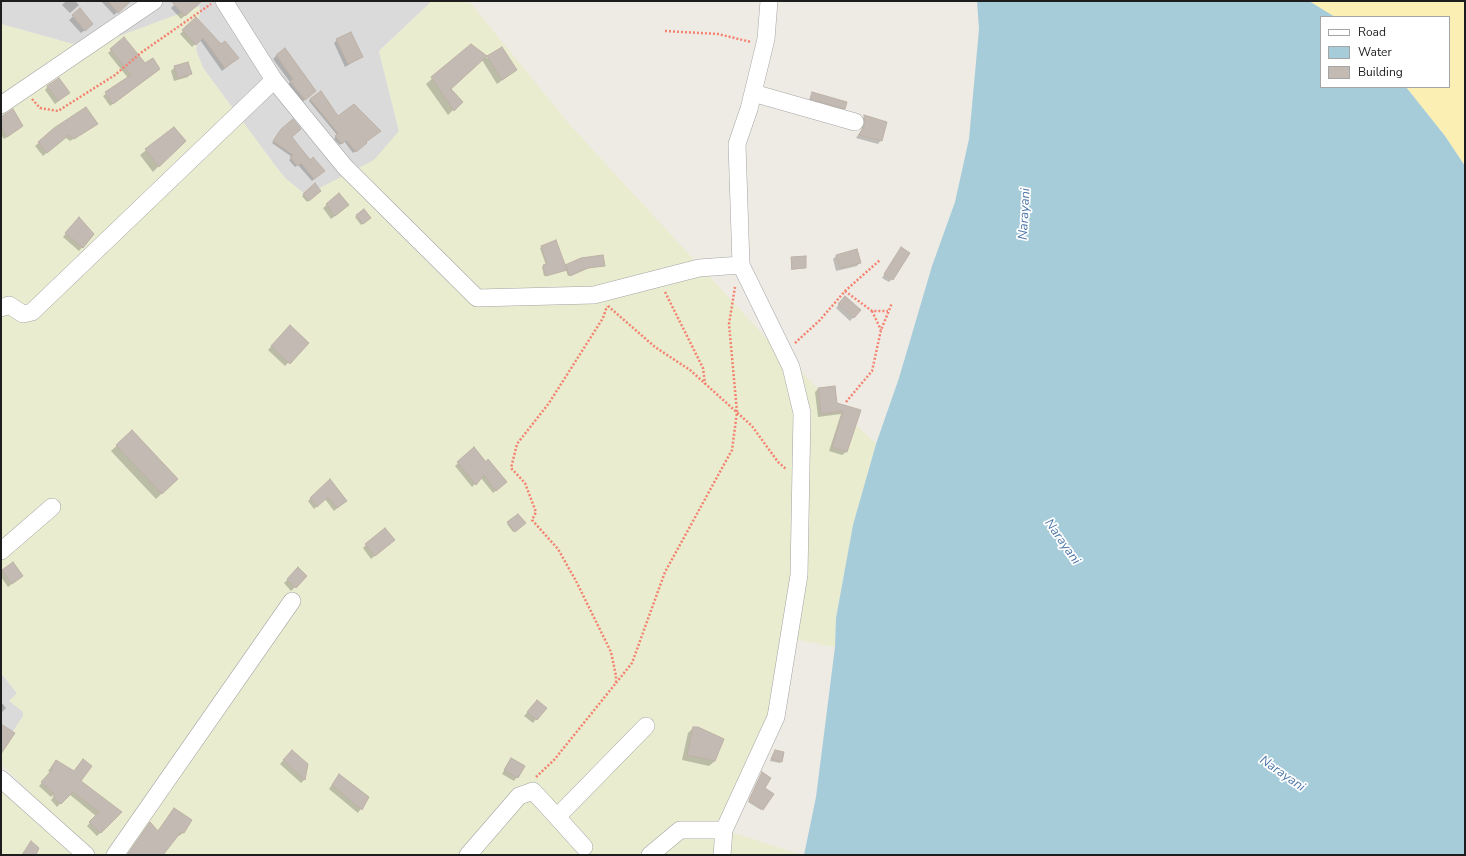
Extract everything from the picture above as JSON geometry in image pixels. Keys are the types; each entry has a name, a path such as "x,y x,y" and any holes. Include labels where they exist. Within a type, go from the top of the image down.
{"street":[{"path":"1,105 154,1"},
{"path":"224,1 274,80 345,167 477,298 594,295 699,268 741,265"},
{"path":"722,855 724,830 776,717 799,576 802,414 791,367 741,265 737,144 753,93 764,50 769,1"},
{"path":"1,308 9,305 23,314 32,312 274,80"},
{"path":"753,93 855,122"},
{"path":"1,551 52,507"},
{"path":"115,855 292,600"},
{"path":"557,817 646,726"},
{"path":"1,779 86,855"},
{"path":"468,855 519,796 533,791 557,817 584,852"},
{"path":"650,855 680,830 724,830"}],"path":[{"path":"24,90 40,108 58,111 115,75 142,52 215,1"},
{"path":"665,31 718,34 749,41 764,50"},
{"path":"784,353 820,320 845,291 880,260"},
{"path":"533,791 530,783 554,760 632,663 665,572 732,450 737,412 729,324 734,291 741,265"},
{"path":"658,278 703,368 706,384"},
{"path":"845,291 872,311 882,330"},
{"path":"594,295 655,347 690,370 706,384 752,426 778,462 792,475 800,478"},
{"path":"846,402 872,371 882,330 892,303"},
{"path":"607,306 603,318 549,403 517,444 511,468 525,483 536,512 532,520 558,549 576,581 611,652 616,683"},
{"path":"872,311 888,311"}],"shaded area":[{"path":"1,1 432,1 379,51 399,131 395,142 366,167 305,195 285,178 203,68 196,50 200,7 87,48 1,24"},
{"path":"1,673 24,702 23,716 1,750"}],"green space":[{"path":"432,1 469,1 570,125 769,341 876,444 853,525 836,618 835,647 782,637 776,717 725,830 802,855 94,855 1,764 1,750 23,716 23,712 9,701 17,693 1,673 1,24 87,48 200,6 196,50 203,68 285,178 306,195 374,160 399,131 379,51"},
{"path":"1,779 86,855 1,855"}],"sand":[{"path":"1309,1 1465,1 1465,166 1445,136 1407,88 1450,88 1450,16 1333,16"}],"water":[{"name":"Narayani","path":"977,1 1309,1 1333,16 1320,16 1320,88 1407,88 1445,136 1465,166 1465,855 804,855 816,797 835,647 836,618 853,525 876,444 899,378 932,266 955,202 969,139 979,29"}],"building":[{"path":"108,1 131,1 118,13"},
{"path":"171,1 202,1 185,16"},
{"path":"80,8 93,24 85,31 72,15"},
{"path":"196,17 221,44 225,41 239,58 225,68 203,38 196,45 182,30"},
{"path":"351,32 363,57 348,64 336,39"},
{"path":"124,37 145,63 153,58 160,69 113,104 105,92 131,75 110,49"},
{"path":"471,44 487,56 451,89 463,102 454,111 431,77"},
{"path":"502,47 517,70 502,80 487,56"},
{"path":"285,48 316,91 305,100 290,81 293,79 276,55"},
{"path":"188,62 192,74 178,78 174,66"},
{"path":"59,78 70,93 58,101 47,86"},
{"path":"321,91 338,116 354,104 381,131 366,142 367,143 356,152 346,140 342,144 335,136 338,133 310,99"},
{"path":"812,92 847,102 845,109 810,99"},
{"path":"86,107 98,124 74,139 69,135 47,153 38,142 54,128"},
{"path":"13,109 23,126 7,137 1,127 1,117"},
{"path":"864,115 887,122 882,141 859,135 865,124"},
{"path":"293,119 301,129 292,137 310,160 313,157 325,171 314,179 301,163 297,166 290,157 293,155 273,141 281,129"},
{"path":"174,127 186,141 159,167 145,149"},
{"path":"315,183 321,191 309,201 303,194"},
{"path":"339,193 349,205 335,216 326,204"},
{"path":"364,209 371,218 363,224 356,215"},
{"path":"79,217 94,234 83,248 65,233"},
{"path":"556,240 567,270 546,276 543,265 547,264 541,246"},
{"path":"901,247 910,253 893,280 884,274"},
{"path":"857,249 861,263 840,268 836,255"},
{"path":"603,255 605,266 588,268 570,276 565,265 581,258"},
{"path":"806,256 806,268 792,269 791,257"},
{"path":"845,296 861,310 854,318 838,304"},
{"path":"290,325 309,343 290,364 271,346"},
{"path":"835,386 837,403 861,410 847,452 832,447 843,411 821,414 818,388"},
{"path":"132,430 178,479 162,494 116,445"},
{"path":"474,447 486,462 488,459 507,482 496,491 484,475 476,485 457,462"},
{"path":"330,479 347,501 337,508 328,497 317,507 310,498"},
{"path":"518,514 526,523 515,532 507,522"},
{"path":"385,528 395,540 375,556 365,544"},
{"path":"13,562 23,576 12,584 2,570"},
{"path":"298,567 307,576 296,588 287,579"},
{"path":"537,700 547,708 537,720 527,712"},
{"path":"1,724 15,733 1,754"},
{"path":"693,727 698,727 724,739 715,761 687,755"},
{"path":"292,750 308,764 305,780 283,760"},
{"path":"775,750 784,752 782,762 771,759"},
{"path":"511,758 525,766 518,778 504,770"},
{"path":"83,759 92,766 81,781 122,812 101,833 89,822 99,812 73,792 61,804 53,796 55,795 41,782 53,769 51,768 56,760 74,771"},
{"path":"762,772 771,778 765,788 774,794 763,810 749,800"},
{"path":"339,774 369,797 362,810 332,785"},
{"path":"174,808 192,820 184,833 181,832 163,855 127,855 150,822 158,831"},
{"path":"31,841 39,848 36,855 22,855"}]}
